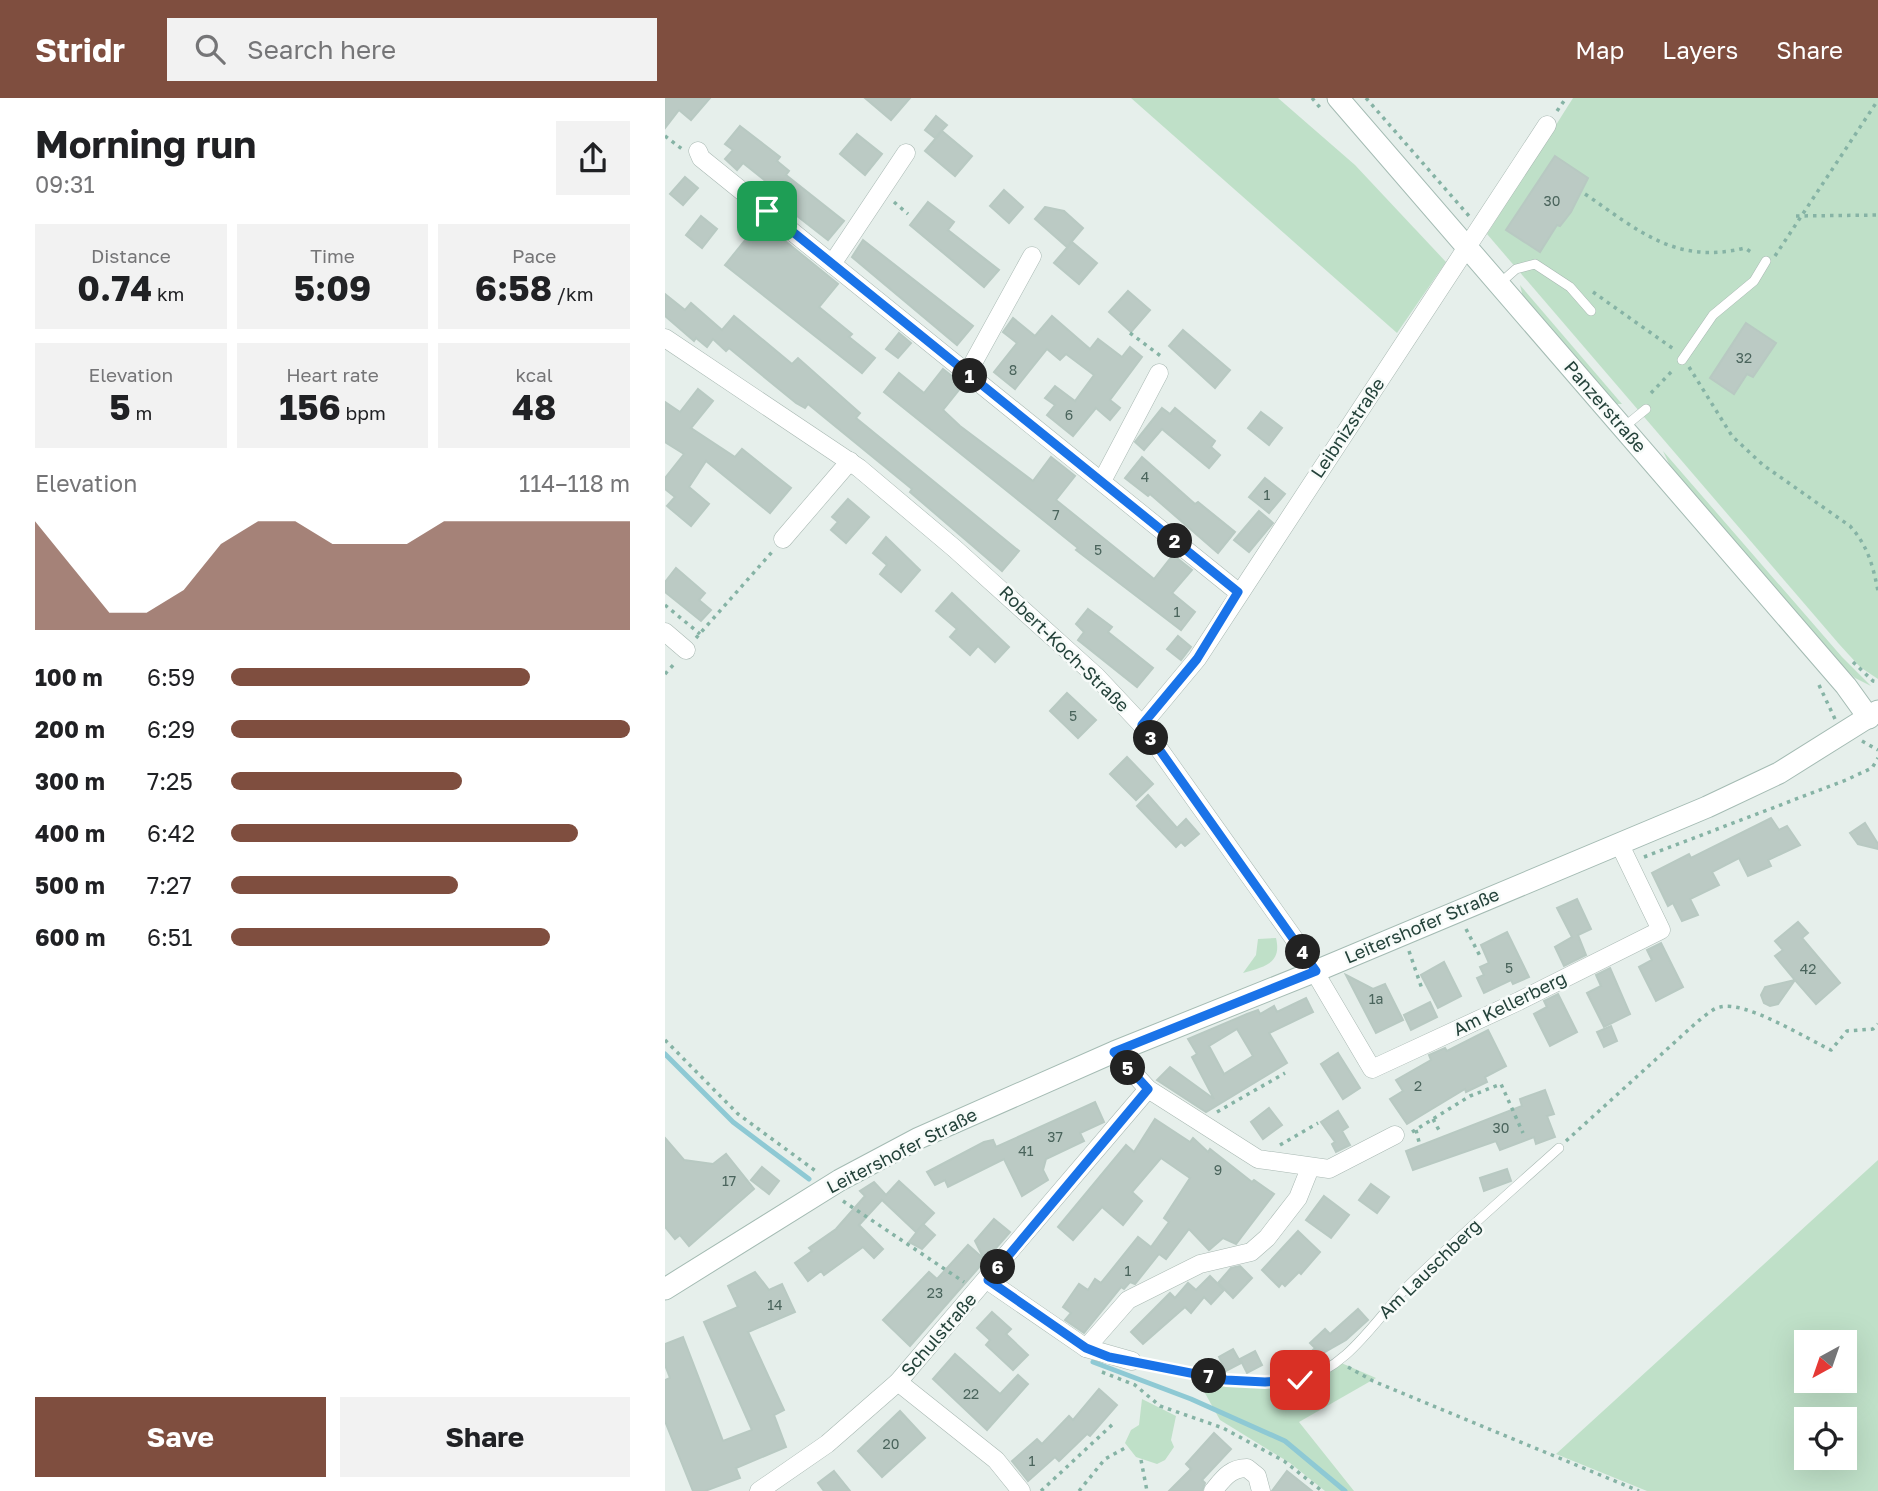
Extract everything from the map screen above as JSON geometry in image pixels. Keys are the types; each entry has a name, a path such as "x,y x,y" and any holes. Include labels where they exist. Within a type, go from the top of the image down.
{"street":[{"name":"Panzerstraße","path":"1338,98 1875,719"},
{"name":"Leibnizstraße","path":"1142,725 1197,659 1238,592 1468,249 1547,125"},
{"path":"698,151 701,158 1238,592"},
{"path":"832,264 906,153"},
{"path":"967,374 1032,256"},
{"name":"Robert-Koch-Straße","path":"665,338 850,461 1030,615 1096,676 1142,725 1316,971"},
{"path":"1102,481 1160,365"},
{"path":"783,539 850,461"},
{"path":"665,632 686,650"},
{"name":"Leitershofer Straße","path":"668,1282 830,1186 919,1138 1114,1052 1316,971 1779,773 1875,719"},
{"name":"Am Kellerberg","path":"1316,971 1372,1069 1519,1001 1661,930 1619,843"},
{"path":"1114,1052 1148,1089 1258,1159 1310,1168 1329,1168 1395,1135"},
{"name":"Schulstraße","path":"759,1491 827,1444 898,1382 1148,1089"},
{"path":"1086,1348 1128,1300 1200,1264 1251,1252 1267,1238 1298,1198 1310,1168"},
{"name":"Am Lauschberg","path":"983,1285 1086,1348 1132,1361"},
{"path":"898,1382 996,1460 1021,1491"},
{"path":"1213,1491 1237,1468 1248,1468 1257,1476 1261,1491"}],"lane":[{"path":"1682,359 1713,315 1754,281 1766,261"},
{"path":"1499,284 1516,269 1535,264 1570,287 1591,312"},
{"path":"1622,428 1646,409"},
{"name":"Am Lauschberg","path":"1132,1361 1226,1380 1265,1382 1300,1380 1339,1362 1409,1285 1559,1148"}],"path":[{"path":"1585,194 1664,244 1703,254 1745,248 1770,264 1799,216 1878,100"},
{"path":"1799,216 1878,215"},
{"path":"1587,289 1651,331 1682,359 1693,370 1732,436 1763,465 1850,526 1859,536 1871,560 1878,591"},
{"path":"1130,332 1160,365"},
{"path":"1651,393 1682,359"},
{"path":"665,674 783,539"},
{"path":"665,606 700,634"},
{"path":"1872,768 1878,769"},
{"path":"1465,927 1481,958"},
{"path":"1408,949 1418,969 1416,976 1422,989"},
{"path":"1559,1148 1697,1022 1720,1007 1739,1008 1831,1050 1847,1031 1873,1029 1878,1024"},
{"path":"665,1040 738,1114 823,1176 847,1206 983,1285"},
{"path":"1200,1122 1285,1073"},
{"path":"1395,1135 1401,1139 1470,1096 1501,1084 1523,1133"},
{"path":"1433,1119 1440,1132"},
{"path":"1258,1159 1318,1123"},
{"path":"1416,1130 1419,1142"},
{"path":"1339,1362 1373,1381 1639,1491"},
{"path":"1092,1368 1135,1385 1160,1406 1223,1428 1284,1461 1322,1491"},
{"path":"1041,1491 1114,1423"},
{"path":"1079,1491 1105,1459 1128,1447"},
{"path":"1141,1461 1147,1491"}],"green space":[{"path":"1131,98 1278,98 1355,165 1446,262 1397,333"},
{"path":"1573,98 1878,98 1878,679 1860,667 1839,644 1487,234"},
{"path":"1520,285 1622,404 1615,404 1523,297"},
{"path":"1663,451 1842,657 1871,686 1855,678 1841,665 1671,468"},
{"path":"1276,938 1276,953 1270,963 1243,973 1256,955 1258,939"},
{"path":"1878,1160 1878,1491 1647,1491 1556,1454"},
{"path":"1339,1362 1376,1378 1299,1422 1354,1491 1325,1491 1290,1463 1220,1420 1201,1386 1226,1379 1300,1380"},
{"path":"1142,1399 1176,1416 1171,1440 1174,1447 1165,1460 1157,1464 1136,1457 1125,1443 1131,1430 1139,1425"}],"building":[{"path":"665,98 710,98 691,120 679,110 665,128"},
{"path":"865,98 910,98 891,120"},
{"path":"936,116 947,125 935,138 925,130"},
{"path":"740,126 780,157 777,161 789,171 786,175 844,221 828,240 783,205 778,200 783,195 743,163 737,170 725,159 733,150 725,144"},
{"path":"942,131 972,156 955,176 925,151"},
{"path":"857,134 882,154 865,175 840,154"},
{"path":"1555,156 1588,178 1571,212 1560,226 1557,225 1540,252 1506,230"},
{"path":"685,177 698,188 683,205 670,194"},
{"path":"1004,190 1023,207 1009,223 990,206"},
{"path":"928,202 954,222 948,230 999,270 984,287 910,225"},
{"path":"1045,207 1064,211 1083,228 1067,247 1035,219"},
{"path":"752,214 838,284 819,307 852,334 849,337 875,358 862,373 725,265 751,233 743,226"},
{"path":"701,216 717,229 702,248 686,235"},
{"path":"863,240 973,326 957,345 852,257"},
{"path":"1072,242 1097,263 1079,284 1054,263"},
{"path":"1128,291 1150,310 1131,332 1109,312"},
{"path":"665,294 685,310 691,303 722,330 734,316 792,364 798,358 860,413 856,418 1019,551 1002,571 910,492 912,489 808,404 805,408 796,403 729,348 726,351 713,339 707,347 696,338 694,341 665,316"},
{"path":"1052,316 1090,349 1098,339 1122,357 1130,347 1142,357 1110,400 1120,408 1110,420 1096,408 1073,436 1047,415 1055,405 1045,398 1055,386 1075,401 1094,375 1066,354 1060,360 1047,349 1015,389 994,372 1017,343 1003,332 1013,318 1035,336"},
{"path":"1746,323 1776,343 1753,377 1747,374 1734,394 1710,378"},
{"path":"1183,330 1230,370 1215,388 1169,346"},
{"path":"899,333 911,343 898,358 886,349"},
{"path":"943,369 963,385 943,410 960,426 1033,481 1051,457 1075,476 1056,500 1154,579 1173,555 1192,570 1172,593 1195,612 1181,630 1076,550 1078,548 884,392 899,373 924,393"},
{"path":"698,389 713,401 691,428 735,457 742,449 791,488 770,513 706,461 689,487 709,504 691,526 667,506 675,497 665,489 665,478 684,454 665,442 665,402 680,412"},
{"path":"1162,408 1170,414 1175,408 1215,441 1211,447 1220,455 1209,468 1162,429 1144,450 1135,442"},
{"path":"1261,412 1282,428 1269,445 1248,428"},
{"path":"1142,457 1195,504 1198,502 1235,532 1218,553 1150,494 1148,496 1125,478"},
{"path":"1265,478 1285,494 1269,513 1249,497"},
{"path":"848,499 869,517 846,543 831,530 838,522 832,517"},
{"path":"1259,511 1273,523 1249,552 1234,540"},
{"path":"886,537 920,570 901,592 880,574 887,565 873,553"},
{"path":"676,568 705,593 699,600 711,610 701,621 665,592 665,582"},
{"path":"952,593 1009,647 995,662 978,646 970,655 950,637 957,629 936,611"},
{"path":"1088,609 1112,627 1108,632 1153,668 1137,687 1078,640 1084,632 1076,624"},
{"path":"1178,636 1191,647 1181,660 1167,649"},
{"path":"1067,693 1096,720 1078,738 1050,711"},
{"path":"1127,757 1153,784 1136,800 1110,774"},
{"path":"1148,795 1177,828 1186,819 1199,834 1185,846 1181,842 1176,847 1137,806"},
{"path":"1771,818 1779,830 1787,826 1800,845 1768,860 1771,866 1748,876 1739,858 1712,872 1719,885 1690,899 1698,915 1682,921 1673,903 1668,906 1652,873 1689,854 1691,858"},
{"path":"1865,823 1878,844 1878,849 1858,844 1850,833"},
{"path":"1577,899 1591,929 1578,935 1586,955 1564,966 1555,947 1572,937 1557,908"},
{"path":"1798,922 1808,933 1802,938 1840,983 1816,1004 1775,956 1783,950 1775,941"},
{"path":"1507,932 1529,977 1513,984 1511,980 1484,993 1477,978 1484,975 1480,967 1489,963 1481,945"},
{"path":"1661,943 1683,987 1656,1001 1639,967 1652,960 1647,950"},
{"path":"1444,962 1461,996 1438,1008 1421,975"},
{"path":"1610,968 1630,1014 1604,1027 1587,993 1601,986 1596,975"},
{"path":"1346,975 1373,989 1385,984 1403,1020 1376,1033"},
{"path":"1795,980 1778,1004 1770,1006 1764,1003 1761,995 1765,987"},
{"path":"1558,994 1577,1032 1550,1046 1534,1014 1547,1007 1544,1001"},
{"path":"1306,998 1313,1012 1269,1033 1287,1063 1206,1112 1157,1080 1170,1067 1214,1099 1192,1057 1197,1054 1188,1039 1258,1010 1260,1014 1274,1006 1277,1012","holes":["1237,1029 1253,1056 1224,1074 1209,1046"]},
{"path":"1430,1002 1437,1017 1411,1030 1404,1015"},
{"path":"1611,1026 1617,1041 1604,1047 1597,1032"},
{"path":"1488,1030 1506,1066 1485,1077 1487,1082 1466,1092 1465,1089 1407,1124 1390,1099 1403,1091 1396,1080 1431,1060 1429,1055 1445,1048 1447,1051"},
{"path":"1338,1053 1360,1088 1343,1099 1321,1064"},
{"path":"1545,1090 1554,1114 1547,1116 1555,1137 1536,1144 1534,1137 1500,1150 1496,1141 1413,1170 1406,1151 1522,1106 1520,1099"},
{"path":"1095,1102 1104,1122 1080,1133 1084,1141 1046,1159 1043,1170 1048,1180 1022,1196 1004,1159 948,1187 945,1180 935,1185 927,1172 984,1142 993,1140 996,1147"},
{"path":"1269,1108 1282,1125 1263,1139 1251,1122"},
{"path":"1338,1111 1348,1127 1342,1131 1350,1145 1336,1152 1332,1144 1335,1142 1321,1122"},
{"path":"1155,1119 1190,1142 1193,1138 1208,1152 1210,1149 1252,1182 1254,1180 1274,1194 1236,1244 1223,1238 1209,1250 1189,1229 1166,1259 1159,1254 1135,1284 1130,1282 1124,1289 1121,1287 1084,1333 1065,1320 1071,1313 1063,1307 1079,1284 1088,1290 1095,1279 1101,1283 1138,1237 1151,1247 1169,1222 1164,1218 1190,1178 1161,1158 1132,1192 1142,1201 1123,1225 1102,1207 1073,1240 1058,1227 1126,1145 1134,1152"},
{"path":"665,1138 684,1160 713,1164 726,1154 754,1189 689,1246 680,1235 675,1239 665,1227"},
{"path":"762,1167 779,1181 769,1194 751,1180"},
{"path":"1507,1169 1511,1181 1484,1191 1480,1178"},
{"path":"899,1181 934,1213 916,1232 882,1200 859,1225 883,1249 874,1258 863,1247 824,1275 821,1271 808,1281 795,1263 812,1251 809,1248 836,1229 865,1196 860,1191 874,1182 886,1195"},
{"path":"1371,1184 1389,1197 1377,1213 1359,1200"},
{"path":"1324,1196 1349,1215 1331,1238 1306,1220"},
{"path":"994,1219 1010,1232 910,1346 883,1320 929,1272 937,1279 968,1245 984,1259 975,1241"},
{"path":"923,1224 935,1235 922,1249 909,1242"},
{"path":"1298,1231 1320,1252 1301,1274 1299,1272 1285,1286 1282,1283 1279,1287 1262,1270"},
{"path":"1240,1266 1252,1278 1233,1298 1218,1283 1231,1268"},
{"path":"755,1272 769,1290 782,1284 795,1312 748,1332 784,1410 774,1415 786,1447 736,1468 740,1478 705,1491 693,1491 665,1421 665,1380 670,1378 665,1365 665,1344 683,1337 723,1441 752,1430 704,1322 738,1307 728,1286"},
{"path":"1210,1276 1224,1290 1211,1304 1204,1297 1191,1313 1185,1307 1143,1344 1131,1332 1170,1293 1175,1298 1188,1283 1196,1290"},
{"path":"1358,1309 1368,1320 1346,1340 1311,1360 1308,1355 1315,1348 1310,1343 1325,1329 1330,1334"},
{"path":"992,1312 1011,1329 1006,1334 1028,1355 1013,1370 986,1345 990,1340 977,1328"},
{"path":"1233,1349 1241,1363 1226,1371 1219,1357"},
{"path":"1255,1351 1262,1365 1247,1373 1240,1359"},
{"path":"955,1354 1000,1394 1018,1375 1028,1384 987,1430 933,1379"},
{"path":"1099,1389 1117,1405 1090,1436 1087,1434 1059,1461 1055,1457 1028,1481 1012,1461 1037,1439 1042,1444 1069,1416 1073,1420"},
{"path":"900,1411 925,1438 882,1477 858,1451"},
{"path":"1214,1433 1231,1449 1202,1480 1205,1483 1202,1491 1169,1491 1191,1469 1186,1464"},
{"path":"834,1471 850,1491 824,1491 818,1483"},
{"path":"1287,1471 1312,1491 1272,1491"}],"waterway":[{"path":"665,1054 733,1122 809,1179"},
{"path":"1093,1362 1191,1399 1285,1441 1345,1491"}],"route":[{"path":"767,211 1238,592 1197,659 1142,725 1316,971 1114,1052 1148,1089 988,1280 1086,1348 1109,1357 1226,1380 1300,1380"}]}
